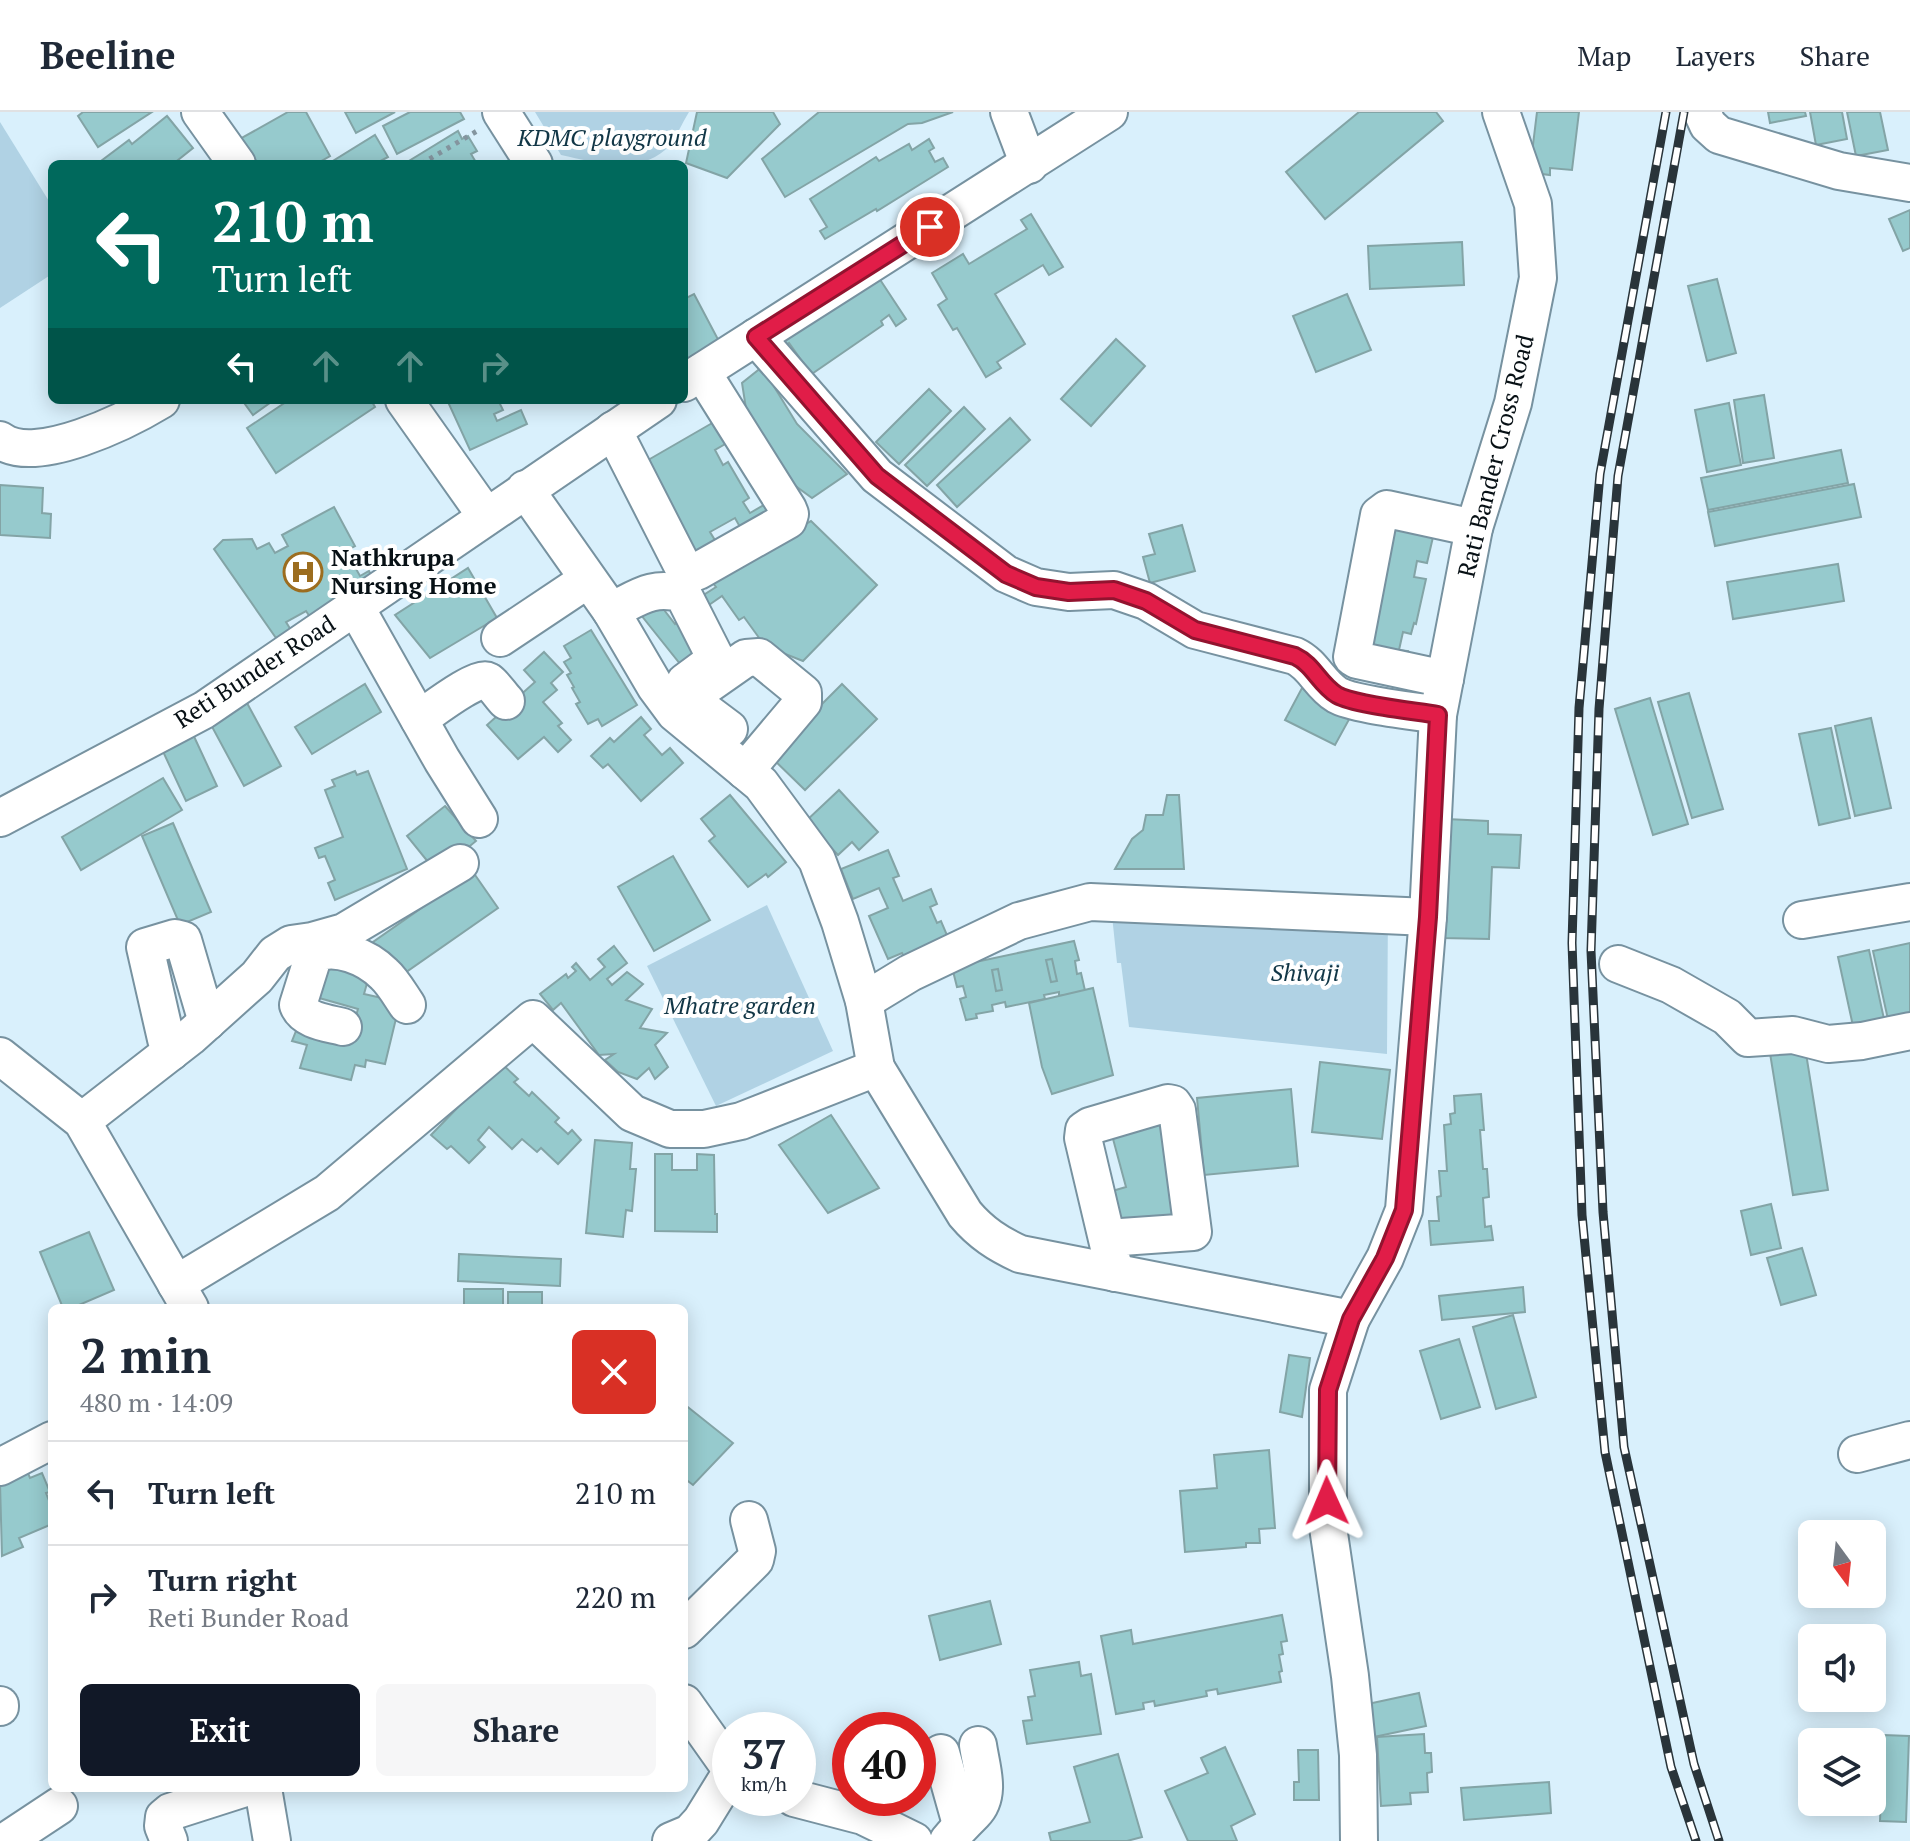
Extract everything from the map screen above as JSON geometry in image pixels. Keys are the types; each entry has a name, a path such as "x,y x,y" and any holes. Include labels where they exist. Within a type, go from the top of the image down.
{"street":[{"path":"200,112 234,160"},
{"path":"1009,112 1029,165"},
{"path":"613,430 688,572 698,571 788,520 788,509 693,377 1109,112"},
{"name":"Rati Bander Cross Road","path":"1359,1841 1358,1755 1328,1527 1328,1390 1351,1319 1385,1258 1404,1210 1428,917 1438,715 1474,528 1513,403 1538,278 1533,204 1501,112"},
{"path":"1702,112 1708,125 1719,135 1839,171 1910,183"},
{"path":"493,127 530,160"},
{"path":"756,337 877,476 1006,574 1036,587 1069,592 1114,590 1134,596 1195,630 1295,656 1309,663 1324,684 1344,698 1438,715"},
{"path":"0,440 9,447 42,447 72,442 154,404"},
{"path":"407,404 486,516"},
{"name":"Reti Bunder Road","path":"0,818 204,710 652,404"},
{"path":"525,489 587,580 621,606 655,686 675,713 753,762 761,784 817,860 864,1001 876,1068 977,1229 997,1244 1020,1254 1351,1319"},
{"path":"1445,679 1352,657 1379,515 1387,509 1474,528"},
{"path":"500,638 587,580"},
{"path":"355,606 479,819"},
{"path":"419,719 473,683 483,680 488,681 506,701"},
{"path":"82,1121 207,1022 257,977 275,954 291,944 344,932 460,863"},
{"path":"864,1001 910,973 1019,921 1090,902 1428,917"},
{"path":"1802,920 1910,902"},
{"path":"343,1027 299,1011 298,1005 312,974 314,954 332,949 361,958 386,975 404,994 367,946 344,932"},
{"path":"171,1052 145,947 175,938 183,940 207,1022"},
{"path":"275,954 312,974"},
{"path":"1618,964 1671,985 1727,1017 1748,1038 1793,1035 1828,1044 1910,1031"},
{"path":"0,1056 82,1121 183,1296 327,1193 533,1019 632,1113 670,1129 704,1129 741,1121 876,1068"},
{"path":"1107,1238 1115,1273"},
{"path":"1857,1454 1910,1440"},
{"path":"0,1467 48,1442"},
{"path":"688,1626 755,1560 757,1551 749,1520"},
{"path":"688,1709 712,1744"},
{"path":"955,1832 977,1811 985,1792 978,1745"},
{"path":"941,1753 955,1832"},
{"path":"169,1841 163,1826 164,1817 170,1812 232,1792"},
{"path":"264,1792 272,1841"},
{"path":"671,1841 690,1833 712,1802"},
{"path":"816,1804 863,1816 914,1841"},
{"path":"6,1841 59,1806"}],"path":[{"path":"428,160 477,131 493,127"}],"green space":[{"name":"KDMC playground","path":"535,112 689,112 675,137 654,158 583,160 561,155"},
{"path":"0,122 48,200 48,277 0,308"},
{"name":"Shivaji","path":"1186,886 1187,895 1388,906 1387,1054 1129,1027 1121,963 1117,963 1109,887"},
{"name":"Mhatre garden","path":"767,905 833,1051 716,1106 647,966"}],"building":[{"path":"83,112 152,112 98,147 78,116"},
{"path":"288,112 306,112 330,156 323,160 252,160 240,139"},
{"path":"345,112 395,112 356,133"},
{"path":"410,112 460,112 464,119 397,154 383,126"},
{"path":"697,112 773,112 780,124 727,178 688,164"},
{"path":"819,112 953,112 922,123 908,124 785,197 762,159"},
{"path":"1359,112 1436,112 1443,121 1325,219 1286,172"},
{"path":"1537,112 1579,112 1572,170 1550,168 1550,175 1526,172 1531,161"},
{"path":"1768,112 1805,112 1806,116 1770,123"},
{"path":"1810,112 1842,112 1847,139 1816,145"},
{"path":"1847,112 1880,112 1888,150 1856,156"},
{"path":"167,116 193,148 178,160 102,160 129,140 132,144"},
{"path":"458,131 462,139 468,136 477,151 471,154 475,160 411,160"},
{"path":"375,135 388,157 382,160 334,160"},
{"path":"929,139 934,148 929,151 935,162 943,158 948,167 825,239 820,231 827,227 810,199 876,157 879,161 909,144 912,150"},
{"path":"1910,210 1910,248 1903,251 1889,219"},
{"path":"1031,214 1063,267 1049,275 1043,265 995,294 1025,344 997,362 1001,368 986,377 957,328 953,330 938,305 947,299 932,273 963,254 969,264 1027,229 1021,220"},
{"path":"1462,242 1464,285 1370,289 1368,246"},
{"path":"875,272 906,319 896,326 889,315 881,321 883,325 803,380 804,364 789,343 784,347 777,336"},
{"path":"1717,279 1736,353 1707,361 1688,286"},
{"path":"694,294 722,347 688,362 688,297"},
{"path":"1347,294 1371,350 1316,372 1293,316"},
{"path":"1116,339 1145,366 1091,426 1061,399"},
{"path":"762,367 797,424 847,474 812,498 771,468 749,428 742,383"},
{"path":"929,389 951,411 899,464 876,442"},
{"path":"1764,395 1774,458 1743,463 1734,400"},
{"path":"1729,403 1741,465 1707,472 1695,410"},
{"path":"245,404 268,404 253,415"},
{"path":"283,404 373,404 375,407 276,473 247,428"},
{"path":"449,404 500,404 503,410 494,414 497,421 521,410 527,424 470,450"},
{"path":"964,407 985,429 927,486 905,465"},
{"path":"1010,418 1030,440 957,507 937,485"},
{"path":"714,422 727,443 715,450 723,465 728,462 749,498 743,502 750,513 769,502 778,517 745,536 735,518 710,532 721,550 694,566 636,467"},
{"path":"1841,450 1848,483 1708,510 1701,478"},
{"path":"1854,484 1861,517 1715,546 1708,512"},
{"path":"0,485 43,488 42,513 51,514 50,538 0,535"},
{"path":"334,507 355,546 346,551 360,576 369,571 377,587 361,595 355,585 340,593 343,599 310,617 306,611 286,622 291,630 276,638 214,549 223,540 252,539 257,549 269,543 275,553 288,546 282,535"},
{"path":"1391,514 1436,524 1427,563 1417,561 1414,577 1426,579 1416,624 1411,634 1403,632 1399,650 1408,651 1406,660 1360,659"},
{"path":"811,521 877,585 803,661 765,646 744,617 739,620 722,596 709,605 702,596 716,587 708,577"},
{"path":"1182,525 1195,571 1150,583 1143,557 1155,554 1149,534"},
{"path":"1838,564 1844,601 1733,619 1727,582"},
{"path":"468,568 497,618 430,658 395,615"},
{"path":"654,597 709,659 689,675 637,610"},
{"path":"591,630 637,705 602,726 598,719 588,724 576,704 580,702 567,675 571,673 564,662 571,658 564,646"},
{"path":"544,652 563,672 551,683 557,690 543,702 562,723 558,726 571,740 558,752 544,737 518,759 487,725 535,682 524,670"},
{"path":"365,684 381,712 312,754 295,727"},
{"path":"842,684 877,719 805,790 770,756"},
{"path":"1302,688 1352,714 1335,745 1285,720"},
{"path":"1689,693 1723,809 1692,818 1658,702"},
{"path":"1650,698 1688,824 1653,835 1615,709"},
{"path":"247,703 281,766 244,786 210,723"},
{"path":"641,717 651,729 644,735 662,755 670,748 683,763 641,801 608,764 603,768 591,756 610,738 614,742"},
{"path":"1871,718 1891,808 1855,816 1835,726"},
{"path":"1831,728 1850,818 1819,825 1799,734"},
{"path":"191,730 217,786 186,801 160,745"},
{"path":"355,771 357,775 368,771 407,869 335,900 328,883 335,880 325,856 319,858 315,848 343,837 325,790 335,786 332,780"},
{"path":"163,778 182,810 81,870 62,837"},
{"path":"839,790 878,832 859,850 852,842 838,855 806,821"},
{"path":"730,795 786,862 768,877 766,874 748,887 709,841 715,836 701,819"},
{"path":"1167,795 1179,795 1184,869 1115,869 1132,839 1143,830 1146,815 1163,815"},
{"path":"445,806 476,841 437,873 407,836"},
{"path":"1446,819 1488,821 1488,834 1521,835 1519,868 1492,867 1489,939 1442,938"},
{"path":"173,823 211,912 180,925 142,836"},
{"path":"888,850 899,876 893,878 903,901 931,889 937,904 930,907 937,923 941,921 949,940 904,957 902,953 888,959 869,916 888,908 879,888 853,899 841,869"},
{"path":"673,856 710,920 654,951 618,887"},
{"path":"473,872 498,908 399,977 373,942"},
{"path":"1074,941 1079,960 1075,961 1077,974 1081,973 1086,995 1066,999 1066,995 1059,996 1059,992 1044,995 1045,999 1006,1007 1005,1002 992,1005 993,1011 976,1014 977,1018 966,1020 960,999 966,997 963,986 957,987 952,967"},
{"path":"1910,943 1910,1020 1889,1024 1873,951"},
{"path":"614,946 627,963 607,979 612,985 627,972 643,984 626,1000 652,1009 640,1028 667,1033 655,1045 668,1067 655,1079 649,1068 637,1079 618,1072 605,1060 614,1054 599,1055 561,1003 553,1010 540,994 566,974 568,978 576,971 572,967 576,963 590,980 605,967 598,959"},
{"path":"1869,950 1884,1019 1853,1026 1838,957"},
{"path":"316,955 371,969 364,994 400,1002 385,1064 366,1060 365,1067 355,1065 351,1080 300,1068 307,1045 292,1041 300,1021 350,1035 358,1009 305,994"},
{"path":"1052,959 1057,981 1051,982 1046,960"},
{"path":"998,969 1002,990 996,991 992,970"},
{"path":"1093,988 1113,1075 1052,1094 1042,1067 1029,1003"},
{"path":"1804,1041 1828,1190 1793,1195 1769,1047"},
{"path":"1320,1062 1390,1070 1382,1139 1312,1132"},
{"path":"501,1063 518,1079 514,1082 529,1096 532,1092 559,1118 555,1122 568,1134 572,1130 581,1140 558,1164 541,1148 537,1152 522,1139 512,1149 489,1127 478,1140 485,1147 469,1163 451,1146 447,1149 431,1135"},
{"path":"1291,1089 1298,1166 1204,1175 1197,1098"},
{"path":"1481,1094 1483,1169 1487,1169 1489,1197 1483,1198 1485,1227 1491,1226 1493,1240 1431,1245 1429,1221 1439,1221 1439,1171 1447,1171 1444,1125 1451,1124 1450,1114 1455,1113 1454,1096"},
{"path":"1163,1110 1184,1228 1110,1227 1102,1194 1126,1187 1109,1124"},
{"path":"831,1115 879,1188 828,1213 779,1145"},
{"path":"595,1140 632,1143 630,1169 636,1169 632,1211 626,1210 623,1237 586,1233"},
{"path":"655,1154 672,1154 672,1170 697,1170 697,1154 714,1155 717,1232 655,1231"},
{"path":"1771,1204 1781,1248 1751,1255 1741,1211"},
{"path":"89,1232 114,1290 81,1304 61,1304 40,1252"},
{"path":"1802,1248 1816,1295 1781,1305 1767,1258"},
{"path":"459,1254 561,1259 560,1286 458,1281"},
{"path":"1523,1287 1525,1312 1442,1320 1439,1296"},
{"path":"464,1289 503,1289 503,1304 464,1304"},
{"path":"508,1292 542,1292 542,1304 508,1304"},
{"path":"1513,1315 1536,1397 1496,1409 1473,1327"},
{"path":"1459,1339 1480,1407 1441,1419 1420,1351"},
{"path":"1289,1355 1310,1358 1302,1417 1280,1412"},
{"path":"688,1407 733,1443 693,1485 688,1481"},
{"path":"1269,1450 1275,1528 1259,1529 1260,1543 1246,1543 1246,1547 1185,1552 1180,1491 1217,1488 1214,1455"},
{"path":"27,1471 30,1478 42,1473 48,1487 48,1526 19,1538 23,1547 2,1556 0,1483"},
{"path":"990,1601 1001,1644 940,1660 929,1616"},
{"path":"1282,1615 1287,1641 1281,1642 1283,1654 1279,1655 1281,1682 1218,1694 1217,1689 1206,1691 1207,1696 1155,1706 1154,1701 1143,1703 1144,1709 1116,1714 1101,1636 1131,1630 1133,1644"},
{"path":"1079,1662 1081,1676 1091,1674 1101,1734 1027,1744 1023,1721 1032,1720 1028,1697 1035,1696 1030,1670"},
{"path":"1419,1693 1426,1726 1369,1738 1363,1705"},
{"path":"1424,1734 1425,1753 1431,1753 1432,1772 1427,1773 1428,1792 1410,1793 1411,1804 1381,1806 1377,1737"},
{"path":"1886,1735 1909,1736 1906,1822 1880,1821 1880,1816 1886,1816"},
{"path":"1225,1747 1255,1814 1231,1826 1237,1841 1188,1841 1165,1791 1208,1773 1201,1758"},
{"path":"1298,1750 1318,1750 1319,1800 1294,1800 1294,1782 1299,1782"},
{"path":"1118,1754 1142,1837 1127,1841 1051,1841 1049,1833 1090,1822 1074,1767"},
{"path":"1549,1782 1551,1813 1464,1820 1461,1788"}],"railway":[{"path":"1666,112 1600,474 1579,708 1572,943 1582,1215 1605,1452 1671,1767 1696,1841"},
{"path":"1684,112 1618,476 1599,709 1591,951 1603,1212 1624,1447 1694,1764 1719,1841"}],"place":[{"name":"Nathkrupa Nursing Home","path":"303,572"}],"route":[{"path":"930,227 756,337 877,476 1006,574 1036,587 1069,592 1114,590 1134,596 1195,630 1295,656 1309,663 1324,684 1344,698 1438,715 1428,917 1404,1210 1385,1258 1351,1319 1328,1390 1327,1501"}]}
